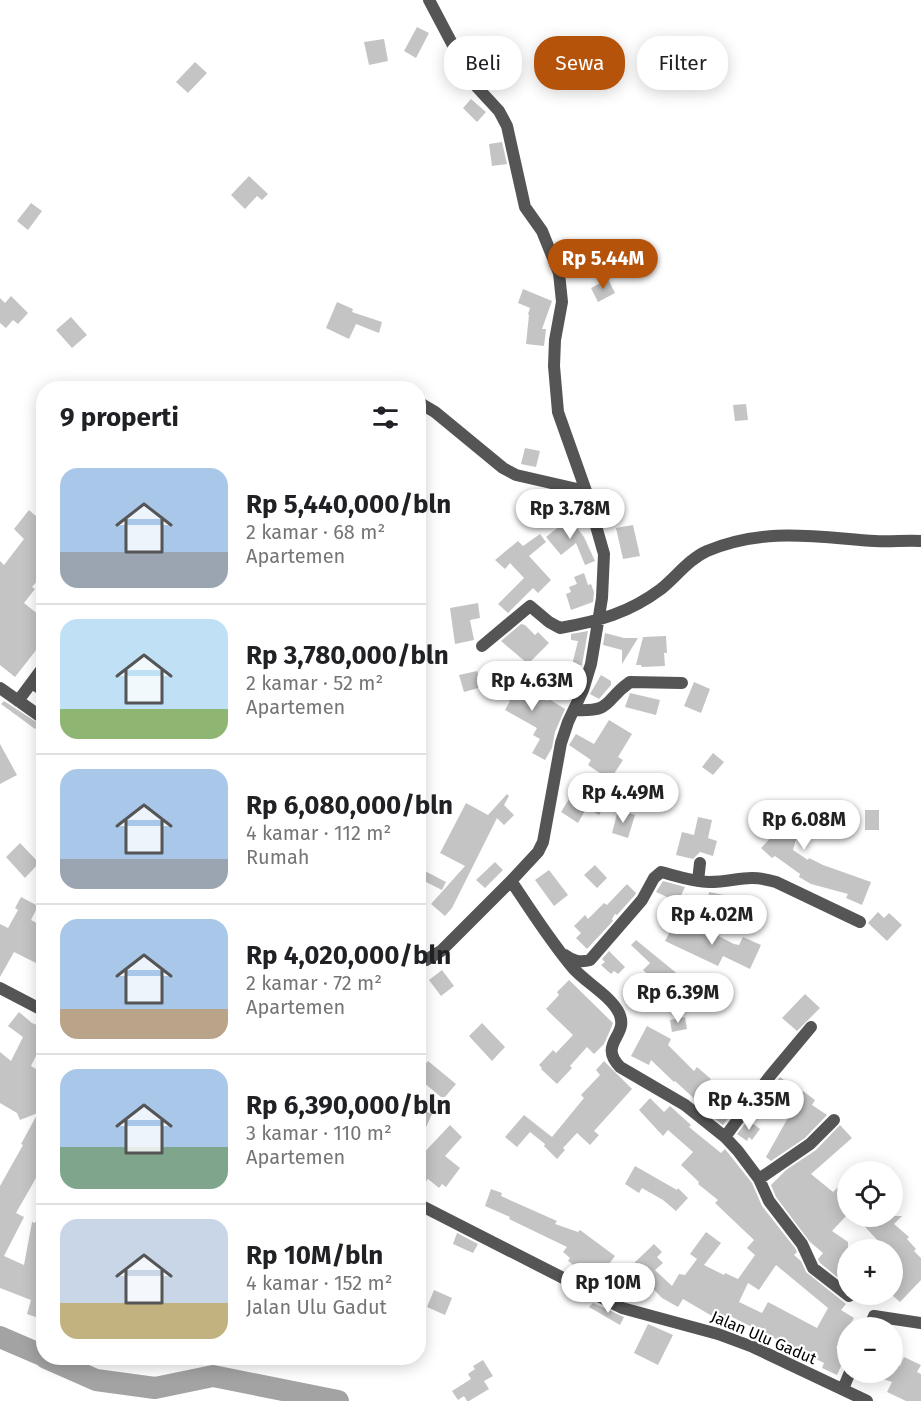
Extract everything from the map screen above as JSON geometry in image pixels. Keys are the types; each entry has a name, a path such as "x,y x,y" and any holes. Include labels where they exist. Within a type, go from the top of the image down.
{"street":[{"path":"426,960 441,951 511,881 538,852 543,842 561,743 591,664 599,621 604,554 586,491 561,421 556,392 555,340 562,302 558,273 542,231 525,207 507,126 499,111 475,85 465,70 429,0"},
{"path":"426,406 435,411 503,468 516,475 586,491"},
{"path":"482,646 530,606 560,628 599,621 636,606 663,587 704,552 742,539 768,535 921,541"},
{"path":"18,701 36,677"},
{"path":"574,710 594,711 603,708 630,682 682,683"},
{"path":"32,683 36,686"},
{"path":"2,693 36,713"},
{"path":"698,881 700,863"},
{"path":"560,950 575,961 590,960 642,900 657,874 662,872 698,881 762,878 776,882 860,922"},
{"path":"511,881 575,970 619,1012 621,1030 611,1046 614,1060 620,1067 685,1105 725,1137 759,1179 769,1201 802,1244 813,1268 837,1287"},
{"path":"0,988 36,1007"},
{"path":"725,1137 770,1076 811,1027"},
{"path":"759,1179 810,1144 834,1120"},
{"name":"Jalan Ulu Gadut","path":"426,1208 622,1308 718,1334 753,1347 867,1401"},
{"path":"903,1320 921,1323"},
{"path":"843,1389 845,1383"}],"building":[{"path":"417,27 429,33 416,58 404,51"},
{"path":"384,39 388,61 369,65 364,42"},
{"path":"195,62 207,73 188,93 176,82"},
{"path":"471,99 486,112 477,122 463,108"},
{"path":"502,142 507,164 492,166 489,144"},
{"path":"249,176 268,194 262,200 257,196 245,209 231,195"},
{"path":"31,203 42,211 28,230 17,221"},
{"path":"608,279 615,293 598,302 591,288"},
{"path":"523,289 552,301 542,329 546,329 544,346 526,344 530,308 518,303"},
{"path":"11,296 28,313 18,324 13,320 6,328 0,323 0,298 5,303"},
{"path":"337,302 353,309 352,312 382,322 379,333 356,324 349,339 326,328"},
{"path":"71,317 87,335 72,348 56,330"},
{"path":"746,404 748,420 735,421 733,405"},
{"path":"525,448 540,451 536,467 521,464"},
{"path":"29,510 36,516 36,582 32,587 35,589 24,603 36,613 36,650 15,677 0,665 0,561 4,565 24,539 14,529"},
{"path":"568,516 584,537 595,561 585,565 576,543 561,555 546,537 566,521 565,518"},
{"path":"633,525 640,556 623,559 616,528"},
{"path":"540,534 546,542 529,556 551,580 538,593 533,588 508,613 498,604 524,578 510,563 505,569 495,560 518,541 523,546"},
{"path":"584,573 588,585 591,584 594,592 593,602 571,610 566,594 571,592 569,587 577,584 574,577"},
{"path":"478,603 480,618 470,620 474,640 455,644 450,608"},
{"path":"521,624 535,635 538,632 549,643 528,664 501,641"},
{"path":"588,631 582,665 572,665 578,641 571,640 571,634"},
{"path":"605,633 624,638 638,638 622,664 622,650 603,645"},
{"path":"666,636 665,666 636,665 643,637"},
{"path":"506,670 520,679 516,685 548,701 549,699 565,709 555,732 552,748 545,760 532,753 540,739 533,735 537,728 505,710 510,701 492,690"},
{"path":"477,671 482,687 464,692 459,675"},
{"path":"601,675 611,681 611,685 599,699 590,694"},
{"path":"694,682 710,689 701,713 684,706"},
{"path":"630,693 660,700 656,715 625,707"},
{"path":"4,701 36,722 36,728 35,729 1,704"},
{"path":"609,720 632,734 618,757 623,760 610,780 588,765 591,760 569,745 576,734 594,744"},
{"path":"0,744 17,775 0,784"},
{"path":"713,753 724,762 713,775 702,767"},
{"path":"601,785 613,793 599,815 587,808"},
{"path":"574,791 590,802 578,823 561,812"},
{"path":"507,794 509,796 504,805 514,815 504,825 497,818 452,908 445,916 431,904 465,866 440,853 466,803 488,815"},
{"path":"756,803 788,810 822,823 817,838 798,832 793,850 808,860 809,858 871,882 862,905 846,898 848,894 811,884 761,848 777,831 751,825"},
{"path":"618,810 635,815 628,838 612,833"},
{"path":"865,810 879,810 879,830 865,830"},
{"path":"698,817 712,820 708,838 717,841 713,856 700,852 693,859 676,855 682,832 694,835"},
{"path":"20,843 36,860 36,866 25,878 6,857"},
{"path":"495,862 503,870 485,888 476,880"},
{"path":"595,865 607,878 597,888 584,875"},
{"path":"549,870 568,895 554,906 535,880"},
{"path":"426,872 446,882 442,890 426,882"},
{"path":"663,881 685,887 678,902 656,892"},
{"path":"627,884 636,893 635,895 617,915 615,914 613,921 587,949 576,938 581,933 574,926 585,915 588,919 604,903 607,905"},
{"path":"709,892 724,895 721,913 706,910"},
{"path":"21,897 36,905 31,920 36,923 36,963 14,952 0,977 0,924 8,928 18,910 15,908"},
{"path":"878,912 884,918 889,913 902,925 887,941 868,923"},
{"path":"689,921 734,944 739,945 743,937 761,945 750,969 723,956 718,966 665,941 674,924 685,930"},
{"path":"636,940 680,976 674,987 659,977 655,981 643,970 650,963 631,945"},
{"path":"609,951 625,967 618,974 614,971 611,974 601,965 605,962 602,959"},
{"path":"442,970 454,986 441,996 429,980"},
{"path":"701,975 717,990 707,1000 691,985"},
{"path":"569,980 613,1023 604,1044 594,1054 587,1047 557,1084 539,1065 553,1050 556,1053 573,1035 546,1009 559,995 557,992"},
{"path":"805,994 820,1008 797,1031 782,1018"},
{"path":"692,999 695,1009 676,1013 674,1003"},
{"path":"19,1012 36,1025 36,1056 31,1066 36,1069 36,1114 20,1120 17,1113 0,1103 0,1052 11,1061 23,1037 8,1026"},
{"path":"685,1017 687,1029 672,1032 670,1020"},
{"path":"482,1023 505,1047 492,1061 469,1036"},
{"path":"647,1026 671,1039 668,1045 694,1071 697,1067 711,1079 704,1087 734,1111 723,1125 698,1105 699,1103 651,1060 649,1065 631,1056"},
{"path":"428,1061 456,1084 445,1097 441,1097 426,1085 426,1063"},
{"path":"604,1061 632,1089 594,1131 599,1135 590,1145 577,1133 563,1148 565,1150 557,1159 544,1146 545,1144 530,1132 517,1147 505,1137 524,1115 552,1137 584,1098 581,1095 600,1075 596,1070"},
{"path":"780,1077 793,1087 771,1115 758,1106"},
{"path":"803,1091 815,1100 812,1105 827,1115 805,1138 771,1161 766,1157"},
{"path":"650,1098 664,1112 670,1106 691,1125 689,1127 721,1153 725,1149 752,1183 762,1206 795,1248 797,1252 794,1255 801,1261 806,1272 837,1297 837,1305 845,1305 841,1310 852,1317 837,1317 837,1375 822,1368 824,1363 728,1315 724,1323 683,1299 678,1307 662,1298 631,1266 654,1244 662,1252 657,1257 663,1263 655,1270 672,1286 679,1274 685,1275 697,1259 690,1254 706,1232 721,1243 704,1265 724,1275 725,1273 738,1279 755,1255 747,1248 754,1240 715,1203 718,1200 698,1184 699,1182 681,1165 693,1152 668,1130 663,1136 639,1110","holes":["776,1265 828,1308 817,1328 768,1302 762,1313 739,1302 748,1283 759,1290"]},
{"path":"426,1111 432,1114 426,1127"},
{"path":"36,1117 36,1178 16,1213 24,1217 4,1256 24,1265 32,1222 36,1221 36,1317 27,1314 31,1300 0,1288 0,1186 23,1145 21,1144"},
{"path":"748,1120 760,1129 752,1140 749,1137 747,1141 737,1134"},
{"path":"450,1125 462,1137 445,1156 460,1168 446,1187 442,1184 439,1188 428,1179 426,1181 426,1150"},
{"path":"840,1125 852,1138 811,1174 833,1192 837,1188 837,1226 832,1231 844,1239 837,1239 837,1277 820,1263 818,1259 823,1253 810,1242 776,1197 771,1185 786,1170 816,1150"},
{"path":"635,1166 677,1190 678,1188 688,1198 676,1211 663,1200 642,1188 639,1193 625,1184"},
{"path":"491,1189 502,1193 501,1196 557,1221 555,1224 578,1232 580,1230 615,1256 594,1284 571,1273 576,1267 568,1261 570,1258 563,1252 567,1247 485,1206"},
{"path":"865,1227 897,1227 909,1237 907,1239 921,1258 921,1280 903,1299 903,1239 876,1239"},
{"path":"457,1233 478,1244 473,1253 453,1244"},
{"path":"434,1290 452,1298 445,1315 427,1307"},
{"path":"593,1303 624,1317 620,1325 589,1307"},
{"path":"648,1324 673,1335 658,1365 634,1353"},
{"path":"904,1357 921,1365 917,1372 921,1374 921,1401 906,1401 887,1392 892,1383 903,1383"},
{"path":"483,1360 493,1376 484,1381 489,1389 469,1401 464,1396 458,1400 452,1391 471,1379 468,1374 475,1369 473,1366"}],"waterway":[{"path":"0,1337 36,1353"},
{"path":"62,1365 96,1380 155,1388 213,1376 338,1401"}]}
